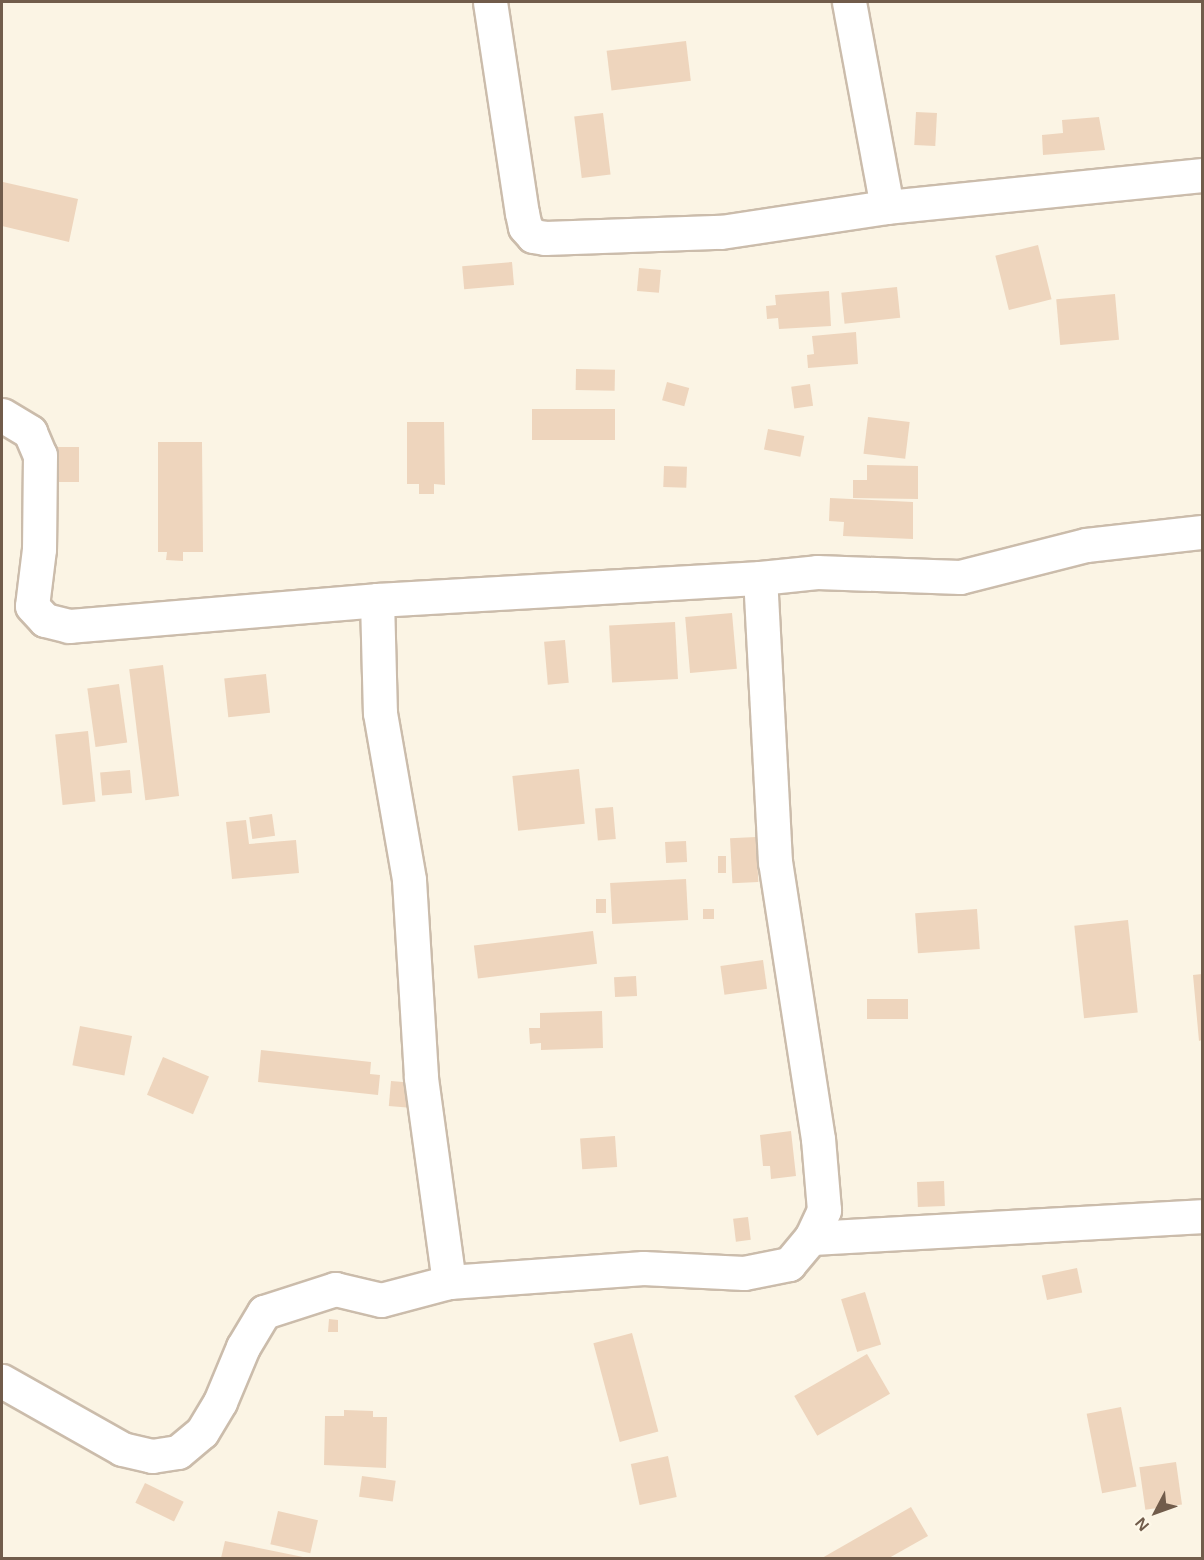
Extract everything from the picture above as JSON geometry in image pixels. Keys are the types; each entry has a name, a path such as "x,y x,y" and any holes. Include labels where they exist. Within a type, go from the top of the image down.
{"street":[{"path":"490,2 522,213 525,227 533,236 545,238 721,232 887,207 1203,175"},
{"path":"849,2 887,207"},
{"path":"2,415 30,432 40,455 39,549 32,606 45,620 69,626 377,600 760,578 817,572 960,577 1086,545 1203,532"},
{"path":"2,1381 122,1449 152,1456 178,1452 202,1432 220,1402 243,1347 264,1312 335,1289 381,1300 449,1282 643,1268 744,1273 789,1264 811,1238 824,1210 818,1139 775,862 760,578"},
{"path":"377,600 380,713 408,880 421,1078 449,1282"},
{"path":"811,1238 1203,1216"}],"building":[{"path":"686,41 691,81 611,90 607,51"},
{"path":"916,112 937,113 935,146 914,145"},
{"path":"603,113 611,175 582,178 574,117"},
{"path":"1099,117 1105,150 1043,155 1042,135 1063,133 1062,120"},
{"path":"3,182 78,199 69,242 2,226"},
{"path":"1038,245 1052,299 1009,310 995,256"},
{"path":"512,262 514,285 464,289 462,266"},
{"path":"639,268 661,270 659,293 637,291"},
{"path":"897,287 900,318 845,324 841,293"},
{"path":"829,291 831,326 779,329 778,318 767,319 766,306 776,305 775,295"},
{"path":"1115,294 1119,340 1060,345 1056,299"},
{"path":"856,332 858,364 808,368 807,355 814,354 812,336"},
{"path":"576,369 615,370 615,391 576,390"},
{"path":"667,382 689,388 684,406 662,400"},
{"path":"810,384 813,406 794,408 791,387"},
{"path":"532,409 615,409 615,440 532,440"},
{"path":"868,417 910,422 905,459 863,454"},
{"path":"407,422 444,422 445,485 434,484 434,494 419,494 419,484 407,484"},
{"path":"768,429 804,436 800,457 764,450"},
{"path":"158,442 202,442 203,552 183,552 183,561 166,560 167,552 158,552"},
{"path":"56,447 79,447 79,482 56,482"},
{"path":"867,465 918,466 918,499 853,498 853,480 867,480"},
{"path":"664,466 687,467 686,488 663,487"},
{"path":"830,498 913,502 913,539 843,536 844,522 829,521"},
{"path":"732,613 737,669 690,673 685,617"},
{"path":"675,622 678,679 612,682 609,625"},
{"path":"565,640 569,683 548,685 544,642"},
{"path":"163,665 179,796 145,800 129,669"},
{"path":"266,674 270,713 228,717 224,678"},
{"path":"119,684 127,742 96,747 87,688"},
{"path":"88,731 95,802 63,805 55,734"},
{"path":"579,769 585,824 518,831 512,776"},
{"path":"130,770 132,793 102,796 100,773"},
{"path":"613,807 616,839 598,840 595,809"},
{"path":"272,814 275,836 252,839 249,817"},
{"path":"246,820 249,844 296,840 299,873 232,879 226,822"},
{"path":"756,837 758,882 732,883 730,838"},
{"path":"686,841 687,862 666,863 665,842"},
{"path":"718,856 726,856 726,873 718,873"},
{"path":"686,879 688,920 612,924 610,883"},
{"path":"596,899 606,899 606,913 596,913"},
{"path":"703,909 714,909 714,919 703,919"},
{"path":"977,909 980,949 918,953 915,913"},
{"path":"1128,920 1138,1012 1084,1018 1074,926"},
{"path":"593,931 597,964 478,978 474,946"},
{"path":"763,960 767,989 724,995 720,966"},
{"path":"1202,974 1202,1040 1199,1041 1193,975"},
{"path":"636,976 637,996 615,997 614,977"},
{"path":"867,999 908,999 908,1019 867,1019"},
{"path":"602,1011 603,1048 541,1050 541,1043 530,1044 529,1028 540,1028 540,1013"},
{"path":"80,1026 132,1036 124,1075 72,1065"},
{"path":"261,1050 371,1062 370,1074 380,1075 378,1095 258,1082"},
{"path":"163,1057 209,1077 193,1114 147,1095"},
{"path":"391,1081 412,1083 410,1108 389,1106"},
{"path":"791,1131 796,1176 771,1179 770,1166 763,1166 760,1135"},
{"path":"615,1136 617,1167 582,1169 580,1138"},
{"path":"944,1181 945,1206 918,1207 917,1182"},
{"path":"748,1217 751,1240 736,1242 733,1219"},
{"path":"1077,1268 1082,1292 1047,1300 1042,1275"},
{"path":"865,1292 881,1345 857,1352 841,1299"},
{"path":"329,1319 338,1320 338,1332 328,1332"},
{"path":"632,1333 658,1432 620,1442 593,1343"},
{"path":"867,1354 890,1394 817,1436 794,1396"},
{"path":"1121,1407 1136,1487 1102,1493 1087,1414"},
{"path":"344,1410 373,1411 373,1417 387,1417 386,1468 324,1465 325,1416 344,1416"},
{"path":"668,1456 677,1497 640,1505 631,1464"},
{"path":"1176,1462 1182,1505 1145,1510 1139,1467"},
{"path":"362,1476 396,1481 393,1502 359,1497"},
{"path":"145,1483 184,1502 174,1522 135,1503"},
{"path":"911,1507 928,1536 889,1558 822,1558"},
{"path":"278,1511 318,1520 310,1553 270,1544"},
{"path":"225,1541 303,1557 303,1558 221,1558"}]}
